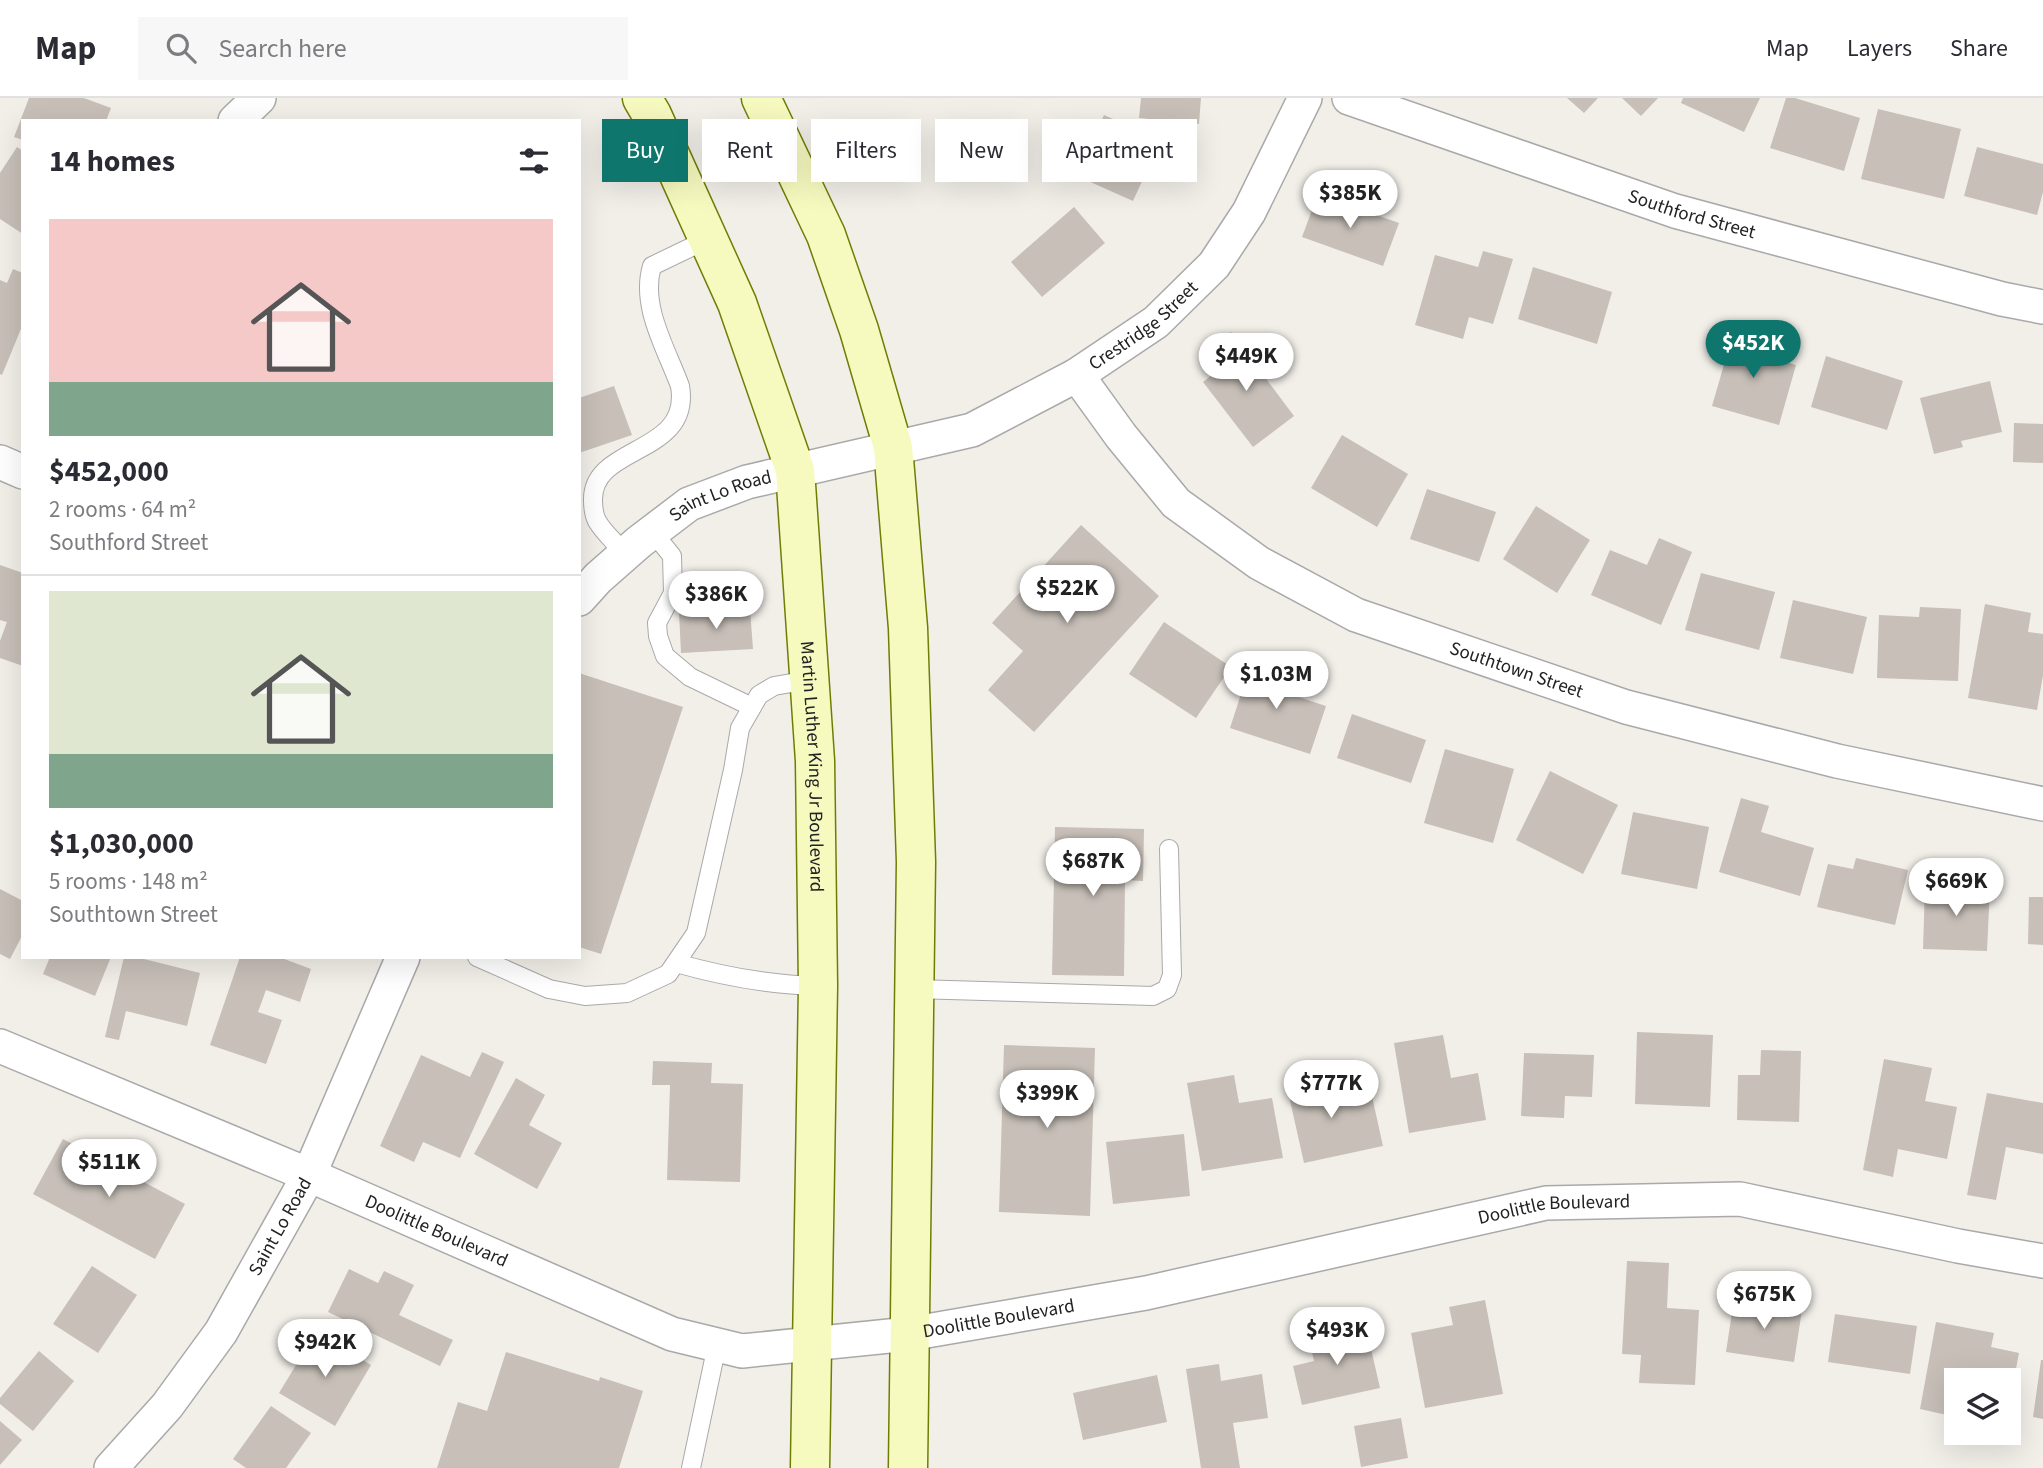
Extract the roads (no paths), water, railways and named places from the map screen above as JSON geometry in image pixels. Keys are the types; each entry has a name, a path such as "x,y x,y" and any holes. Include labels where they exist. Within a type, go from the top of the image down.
{"main road":[{"name":"Martin Luther King Jr Boulevard","path":"642,98 737,303 795,470 815,761 818,986 810,1468"},
{"path":"761,98 827,234 859,330 893,447 909,642 916,862 908,1468"}],"street":[{"path":"237,119 258,98"},
{"name":"Crestridge Street","path":"893,447 972,430 1077,375 1156,322 1214,265 1249,212 1305,98"},
{"name":"Southford Street","path":"1349,98 1675,211 2002,299 2043,307"},
{"name":"Southtown Street","path":"1077,375 1121,436 1176,503 1259,563 1356,615 1626,707 1838,761 2043,804"},
{"name":"Saint Lo Road","path":"581,597 625,554 689,503 747,481 893,447"},
{"path":"0,462 21,471"},
{"name":"Saint Lo Road","path":"111,1468 167,1406 221,1332 309,1175 402,959"},
{"name":"Doolittle Boulevard","path":"0,1046 309,1175 672,1334 742,1351 909,1334 1146,1293 1546,1203 1740,1199 1958,1246 2043,1261"}],"lane":[{"path":"625,554 596,519 593,486 602,473 671,428 679,415 682,401 680,386 648,302 648,281 652,266 708,239"},
{"path":"652,531 672,556 673,593 657,622 658,636 665,656 690,677 752,707"},
{"path":"482,959 549,989 585,996 628,993 668,974 696,933 740,728 759,695 774,686 809,680"},
{"path":"914,989 1153,996 1167,989 1172,975 1170,849"},
{"path":"676,962 744,979 781,985 818,986"},
{"path":"691,1468 716,1345"}]}
